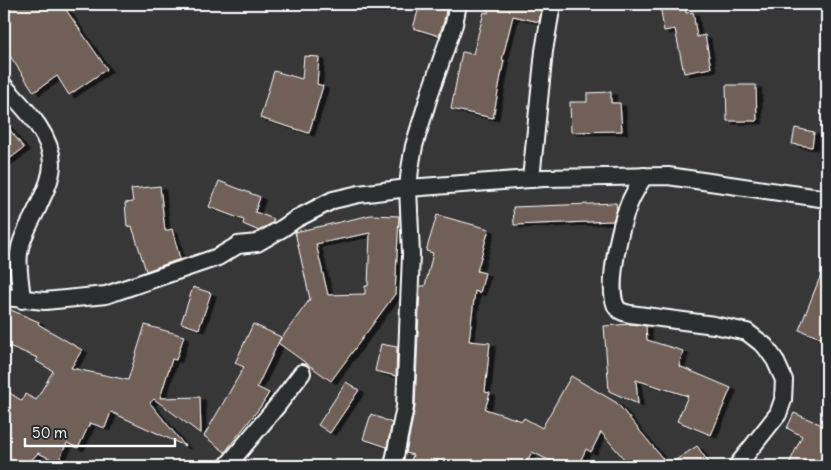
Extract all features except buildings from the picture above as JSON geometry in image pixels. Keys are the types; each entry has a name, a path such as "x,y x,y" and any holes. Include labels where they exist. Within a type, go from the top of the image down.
{"street":[{"path":"393,466 405,407 411,254 408,188 414,146 454,24 458,4"},
{"path":"531,179 544,51 552,4"},
{"path":"4,86 40,130 49,146 52,163 50,180 23,238 19,254 22,300"},
{"path":"644,176 629,202 622,224 612,285 616,307 620,311 630,314 714,325 747,332 764,346 775,360 784,380 783,400 778,414 737,466"},
{"path":"4,297 45,301 106,295 218,256 238,245 257,243 296,219 333,200 359,194 408,188 531,179 668,176 827,199"},
{"path":"227,466 278,406 302,373"}]}
